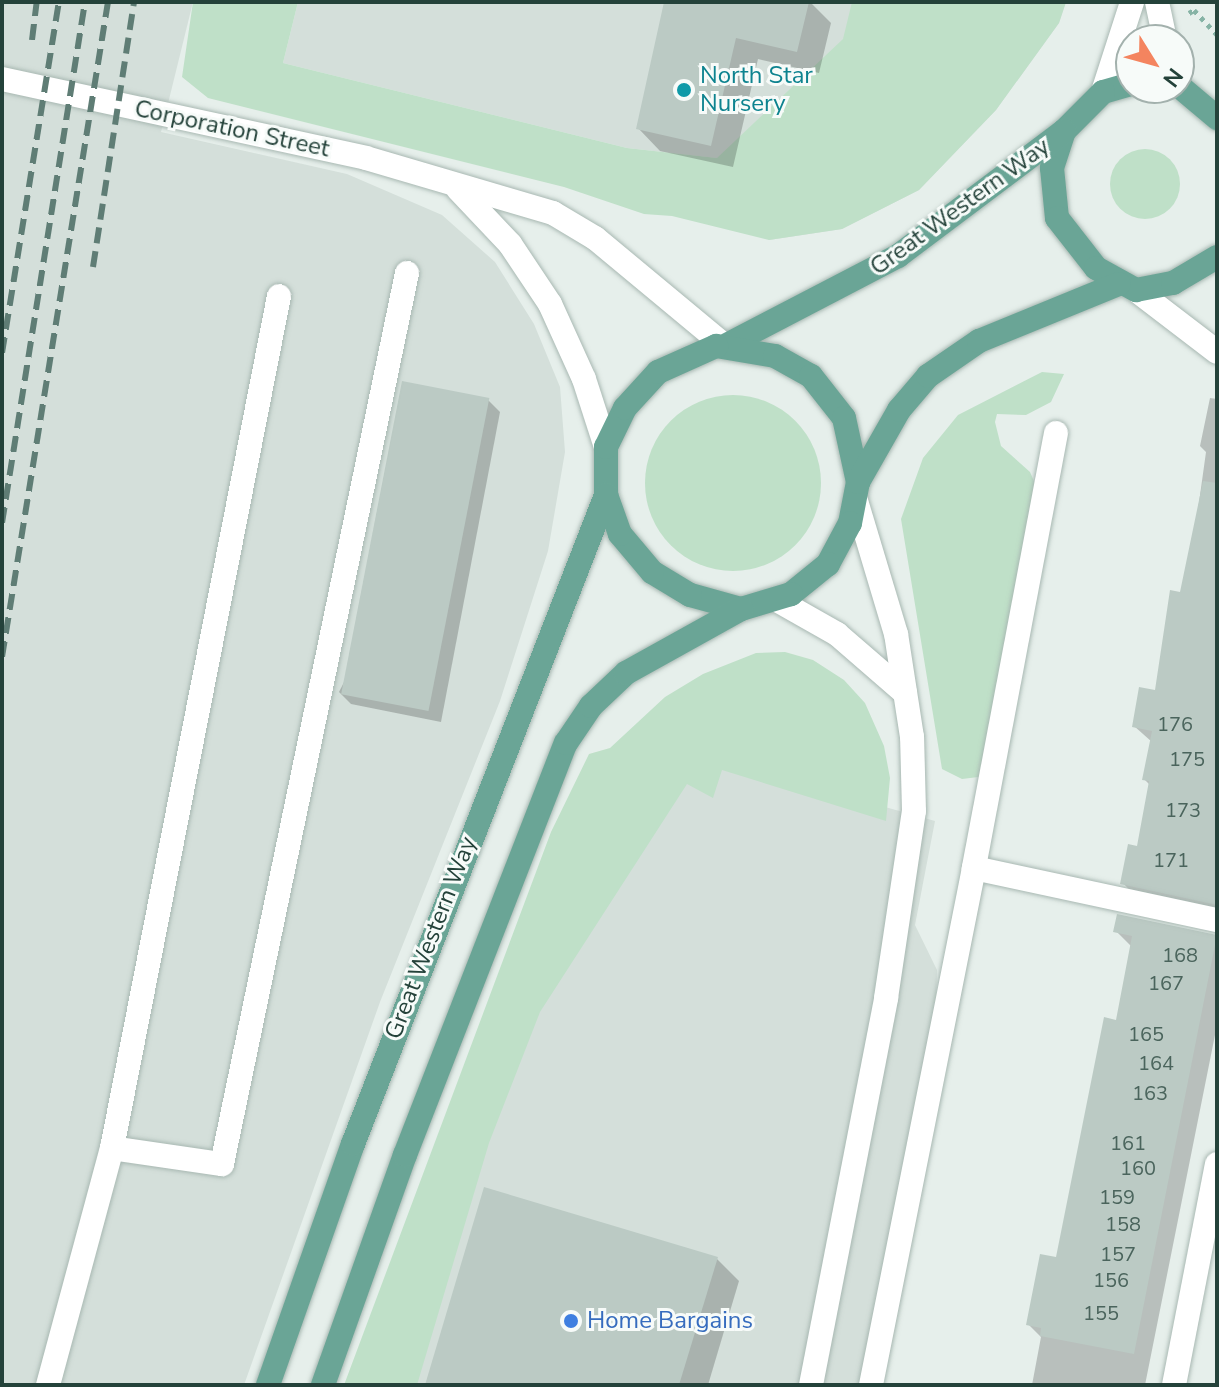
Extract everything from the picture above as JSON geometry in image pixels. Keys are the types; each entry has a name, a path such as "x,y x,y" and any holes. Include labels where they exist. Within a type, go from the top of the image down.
{"main road":[{"path":"1103,92 1115,89"},
{"path":"1195,89 1217,92"},
{"name":"Great Western Way","path":"725,346 898,256 1064,131 1103,92"},
{"path":"1195,99 1217,118"},
{"path":"1064,131 1052,168 1057,218 1081,253 1127,287"},
{"path":"323,1385 405,1155 566,743 591,706 626,673 741,609 777,600 805,585 828,564 857,491 914,390 952,358 1011,326 1127,287 1173,283 1217,257"},
{"path":"741,609 690,595 652,572 620,534 606,495 606,447 625,408 658,372 689,354 725,346 775,356 817,383 844,418 857,491"},
{"name":"Great Western Way","path":"268,1385 421,965 606,495"}],"street":[{"path":"1103,92 1132,2"},
{"path":"1157,2 1162,24"},
{"name":"Corporation Street","path":"2,79 366,158 458,189 520,201 564,219 633,267 725,346"},
{"name":"Corporation Street","path":"458,189 510,244 550,304 584,379 606,447"},
{"path":"112,1148 222,1164 407,273"},
{"path":"1127,287 1217,352"},
{"path":"48,1385 112,1148 279,296"},
{"path":"871,1385 974,868 1056,433"},
{"path":"811,1385 884,1011 914,811 905,693 889,604 857,491"},
{"path":"777,600 837,634 905,693"},
{"path":"974,868 1217,920"},
{"path":"1174,1385 1217,1164"}],"shaded area":[{"path":"2,2 193,2 161,132 347,174 442,215 495,262 534,324 560,387 565,452 548,551 500,701 380,1002 244,1385 2,1385"},
{"path":"298,2 1066,2 1059,23 996,110 919,190 842,229 769,240 716,158 627,148 283,63"},
{"path":"636,737 935,821 915,925 937,970 936,1012 863,1385 385,1385"}],"green space":[{"path":"193,2 298,2 283,63 627,148 717,158 843,39 852,2 1066,2 1059,23 996,110 919,190 842,229 769,240 672,216 644,214 564,187 208,98 182,77"},
{"path":"1152,149 1174,164 1180,184 1178,198 1170,209 1159,217 1138,219 1120,209 1112,198 1110,177 1120,159 1131,151"},
{"path":"1042,372 1064,374 1051,402 1026,415 997,414 995,422 1001,446 1030,472 1037,488 1003,774 962,779 942,769 901,519 923,458 958,415"},
{"path":"733,395 767,402 795,421 814,449 821,483 814,517 795,545 767,564 733,571 699,564 671,545 652,517 645,483 652,449 671,421 699,402"},
{"path":"785,652 813,660 844,680 865,703 884,746 890,778 886,821 722,770 713,798 687,784 540,1012 489,1143 417,1385 344,1385 551,832 589,754 610,748 665,697 703,674 756,653"}],"building":[{"name":"North Star Nursery","path":"664,2 809,2 797,52 736,38 711,146 636,129"},
{"path":"402,381 489,398 428,711 341,694"},
{"path":"1203,481 1217,483 1217,905 1120,884 1128,844 1137,846 1149,781 1142,780 1152,731 1132,727 1139,687 1155,690 1170,590 1180,592"},
{"path":"1117,914 1217,935 1134,1354 1040,1336 1041,1328 1026,1325 1040,1254 1056,1257 1104,1017 1116,1020 1132,936 1113,932"},
{"name":"Home Bargains","path":"484,1187 718,1257 679,1385 425,1385"}],"railway":[{"path":"32,40 37,2"},
{"path":"2,353 59,2"},
{"path":"2,523 85,2"},
{"path":"2,657 108,2"},
{"path":"93,267 134,2"}],"place":[{"name":"North Star Nursery","path":"684,90"},
{"name":"Home Bargains","path":"571,1321"}]}
